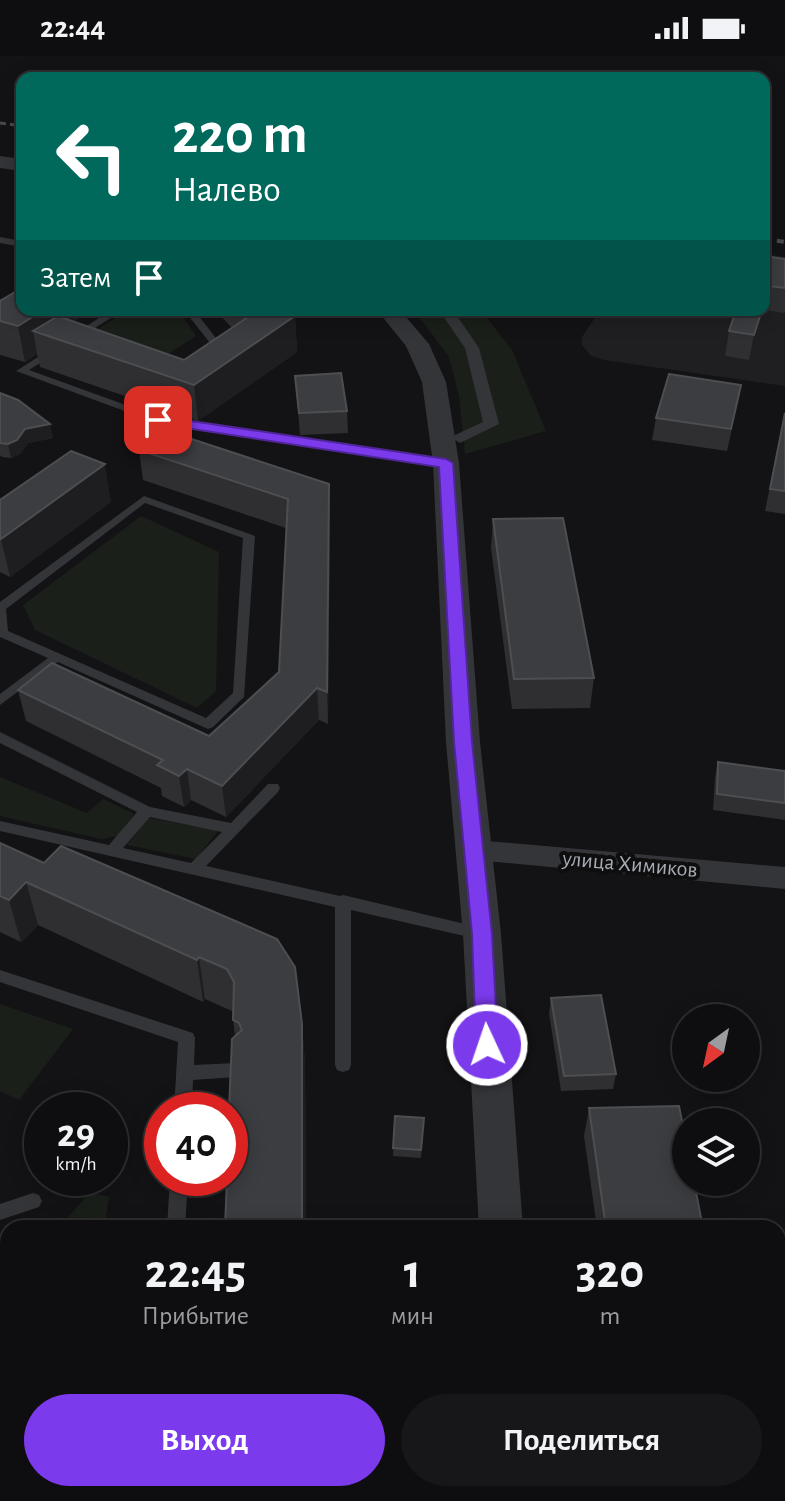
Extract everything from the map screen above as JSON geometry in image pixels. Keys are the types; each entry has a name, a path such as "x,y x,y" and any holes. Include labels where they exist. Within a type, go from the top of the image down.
{"street":[{"path":"393,316 417,344 434,382 453,451 463,742 482,934 500,1220"},
{"path":"450,316 472,348 491,424 453,451"},
{"name":"улица Химиков","path":"475,850 785,878"}],"lane":[{"path":"108,316 21,371 168,424 343,446 453,451"},
{"path":"194,316 220,349 208,357"},
{"path":"73,338 86,343"},
{"path":"144,499 249,536 239,694 208,724 2,633 1,606 144,499"},
{"path":"0,701 57,657"},
{"path":"0,737 147,811 234,829"},
{"path":"194,869 273,788"},
{"path":"113,850 147,811"},
{"path":"0,826 482,934"},
{"path":"343,901 343,1065"},
{"path":"0,976 187,1038 184,1092"},
{"path":"185,1073 236,1070"},
{"path":"176,1220 178,1196"},
{"path":"0,1212 33,1201"}],"shaded area":[{"path":"770,255 785,257 785,386 604,360 591,356 582,345 582,337 596,316 770,316"},
{"path":"118,316 182,316 196,336 159,360 85,337"},
{"path":"418,316 486,316 512,350 546,431 465,454 459,396 449,357"},
{"path":"141,516 219,552 216,691 197,708 35,630 23,605"},
{"path":"0,777 87,813 103,799 134,814 118,836 101,839 0,816"},
{"path":"148,818 219,830 196,859 127,845"},
{"path":"0,1004 73,1029 19,1100 0,1091"},
{"path":"87,1196 105,1196 109,1197 105,1220 66,1220"}],"building":[{"path":"770,257 785,259 785,288 770,286"},
{"path":"16,292 16,316 34,316 18,326 0,321 0,301"},
{"path":"58,316 184,360 250,316 295,316 194,385 33,331"},
{"path":"734,316 760,316 754,335 729,331"},
{"path":"341,373 347,411 299,413 295,376"},
{"path":"669,374 741,385 731,429 656,418"},
{"path":"0,393 18,400 50,424 25,429 17,440 0,443"},
{"path":"785,413 785,491 770,489"},
{"path":"164,430 329,484 327,692 317,688 222,786 187,769 179,776 157,765 163,760 18,690 52,663 209,736 279,672 288,499 139,450"},
{"path":"71,451 105,464 1,539 0,500"},
{"path":"563,518 594,678 514,679 493,519"},
{"path":"718,762 785,771 785,803 717,794"},
{"path":"0,843 44,863 61,846 277,939 295,967 302,1024 302,1220 225,1220 226,1196 248,1196 248,1092 230,1092 232,1039 242,1030 239,1023 233,1020 234,982 227,969 199,957 197,960 26,882 9,900 0,896"},
{"path":"601,995 616,1074 564,1076 551,998"},
{"path":"679,1106 672,1108 672,1196 697,1196 701,1220 605,1220 589,1108"},
{"path":"395,1116 424,1118 421,1150 393,1148"}],"railway":[{"path":"0,123 16,125"},
{"path":"770,240 785,242"}],"route":[{"path":"158,420 168,424 227,429 446,463 463,742 482,934 487,1045"}]}
